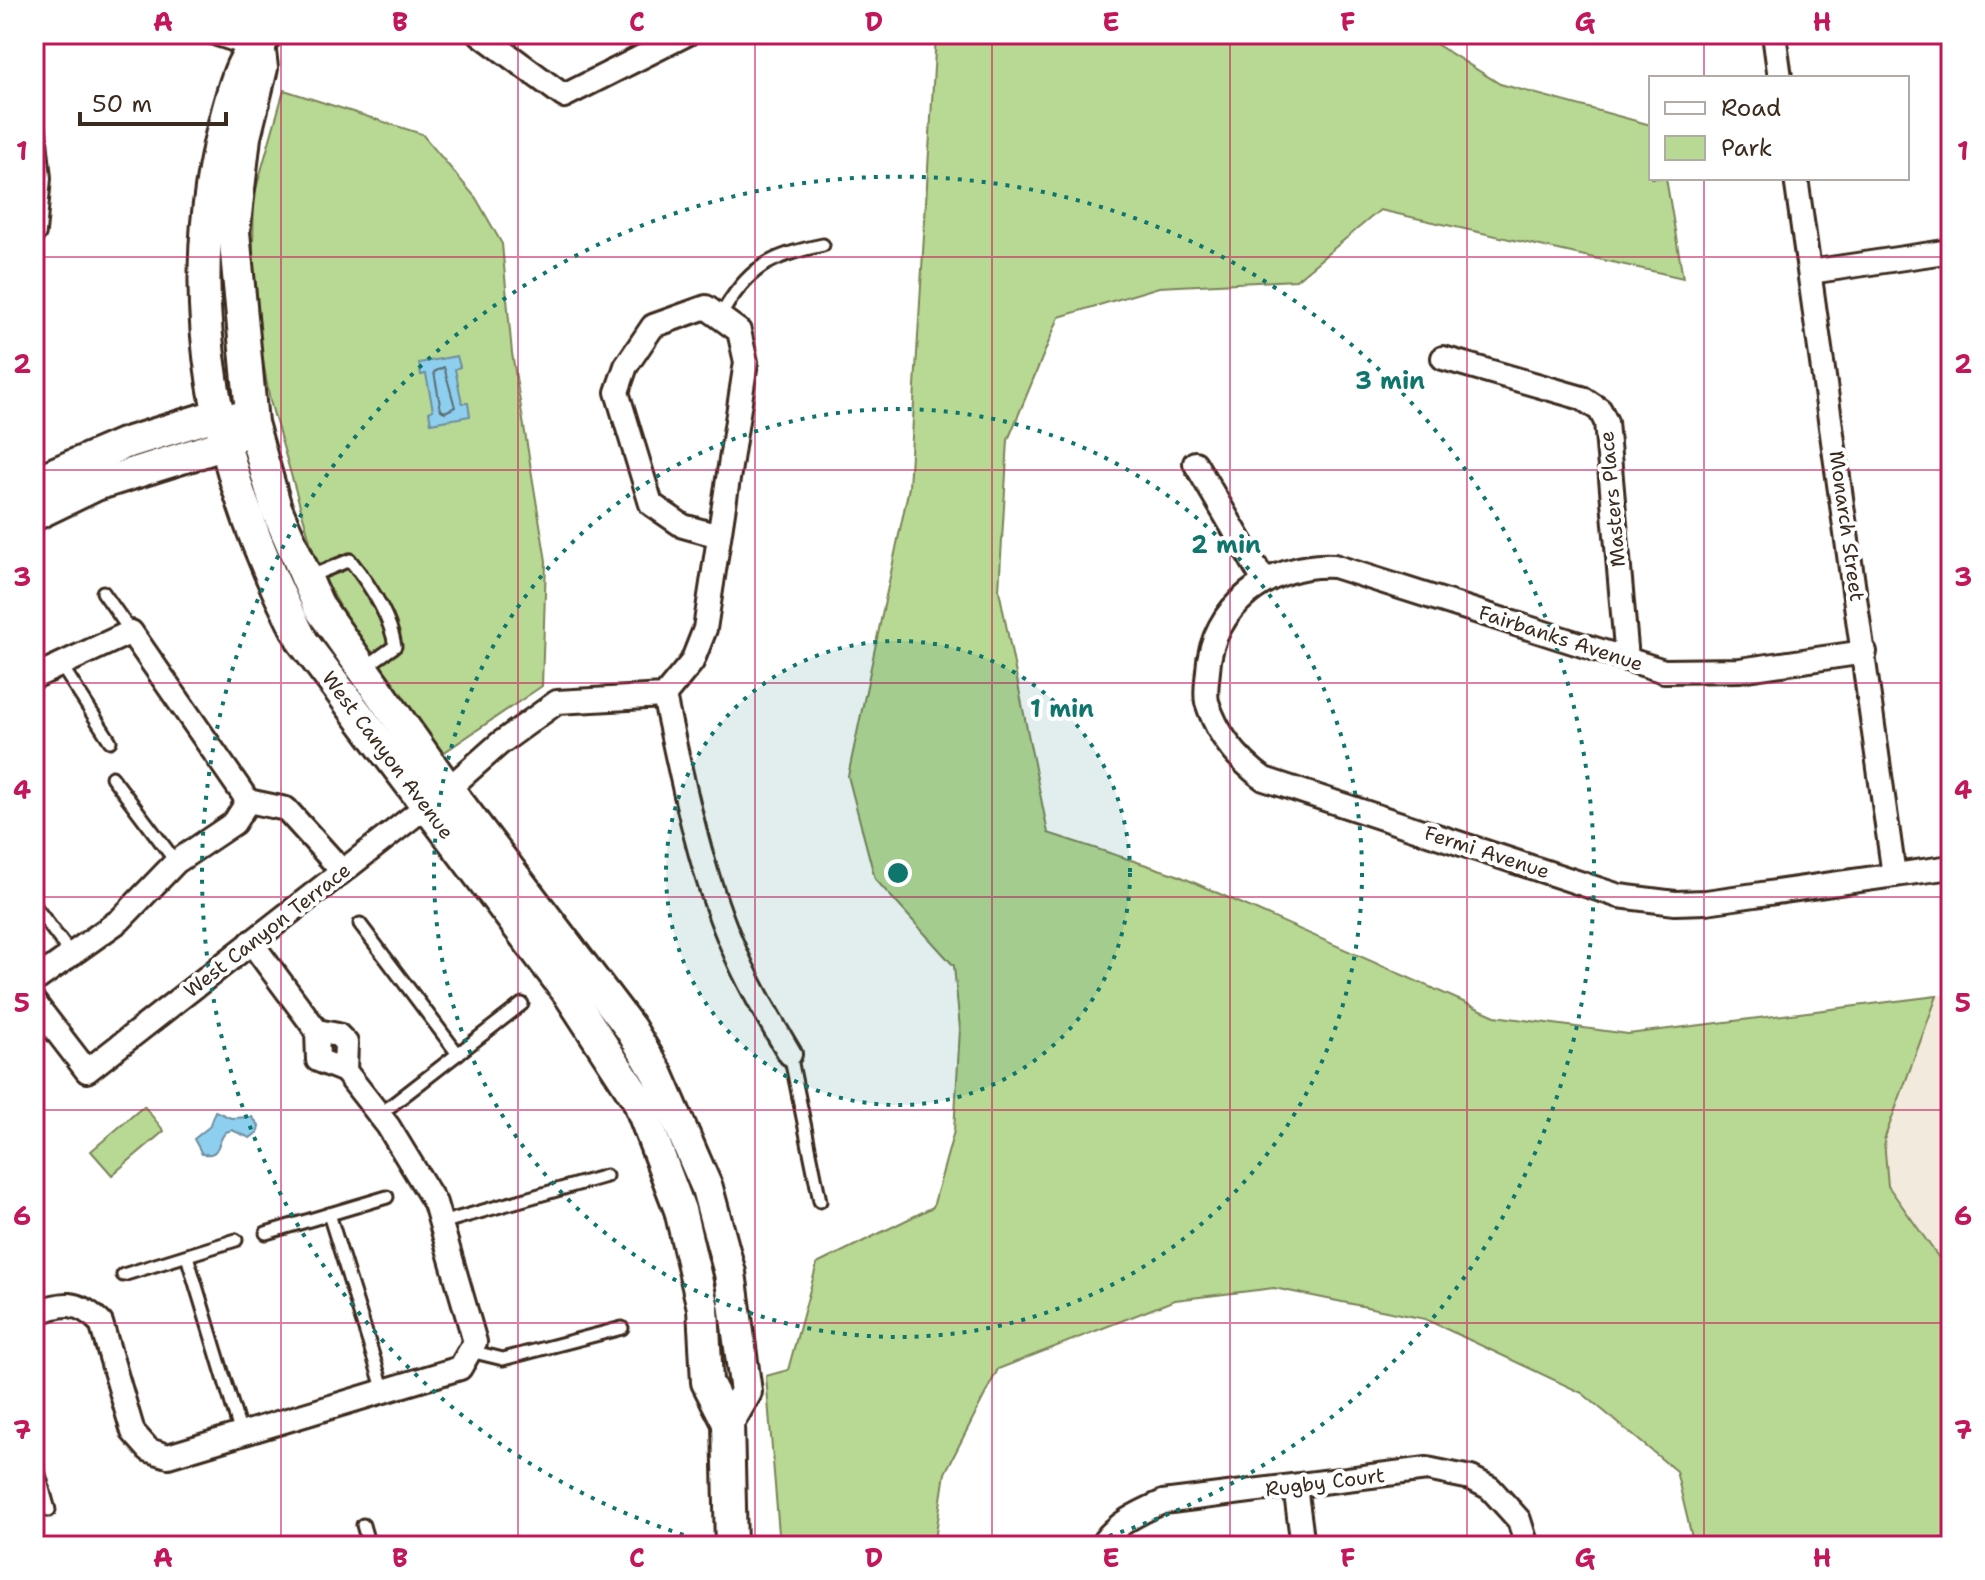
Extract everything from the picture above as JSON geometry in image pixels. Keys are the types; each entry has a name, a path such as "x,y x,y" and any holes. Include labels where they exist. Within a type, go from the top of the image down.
{"street":[{"path":"217,34 263,41"},
{"path":"480,34 564,96 687,34"},
{"path":"1774,34 1780,76"},
{"name":"West Canyon Avenue","path":"263,41 244,62 228,108 210,206 206,306 216,415 223,445 269,577 303,642 436,798"},
{"name":"West Canyon Avenue","path":"263,41 262,68 245,137 234,232 252,423 276,508 319,607 363,668 436,798 638,1100 680,1210 703,1308 707,1382 728,1423 731,1546"},
{"path":"34,131 39,178 34,232"},
{"name":"Monarch Street","path":"1796,180 1894,875"},
{"path":"1810,272 1951,251"},
{"path":"719,536 683,526 651,504 617,392 626,366 653,326 706,307 739,331 746,362 705,629 692,662 664,696 688,801 729,938 758,1001 790,1054"},
{"name":"Masters Place","path":"1443,358 1582,398 1600,410 1606,422 1627,659"},
{"path":"34,482 110,449 216,415 252,423"},
{"path":"34,515 96,485 223,445 252,423"},
{"path":"1195,463 1264,581"},
{"name":"Fairbanks Avenue","path":"1264,581 1312,565 1334,566 1664,671 1740,670 1865,652"},
{"name":"Fermi Avenue","path":"1264,581 1236,602 1222,619 1209,656 1206,699 1226,741 1245,765 1264,779 1619,896 1675,903 1706,902 1951,867"},
{"path":"34,677 131,632 248,801 286,809 342,871"},
{"name":"West Canyon Terrace","path":"34,1002 87,1071 436,798 499,744 557,702 664,696"},
{"path":"34,981 120,920 176,862 234,823 248,801"},
{"path":"37,1313 62,1302 88,1311 101,1323 133,1432 149,1450 168,1456 460,1368 470,1351 475,1342 435,1203 379,1115 345,1071 318,1060 315,1050 317,1031 251,942"},
{"name":"Rugby Court","path":"1101,1546 1107,1537 1135,1515 1163,1502 1427,1469 1471,1478 1490,1488 1519,1520 1527,1546"},
{"path":"1295,1486 1303,1546"}],"lane":[{"path":"720,317 749,273 782,254 823,245"},
{"path":"306,578 350,560 368,582 392,631 395,646 363,668"},
{"path":"103,592 131,632"},
{"path":"61,665 110,741"},
{"path":"112,777 176,862"},
{"path":"34,905 70,953"},
{"path":"360,924 458,1054"},
{"path":"379,1115 522,1004"},
{"path":"790,1054 820,1201"},
{"path":"441,1223 606,1176"},
{"path":"266,1233 387,1197"},
{"path":"329,1214 384,1391"},
{"path":"123,1275 236,1240"},
{"path":"187,1256 241,1434"},
{"path":"34,1288 37,1313"},
{"path":"470,1351 503,1359 622,1328"},
{"path":"34,1456 49,1510"},
{"path":"363,1525 369,1546"}],"shaded area":[{"path":"1951,994 1951,1275 1888,1186 1884,1140 1937,996"}],"green space":[{"path":"936,34 1420,34 1500,84 1649,124 1649,180 1666,180 1683,278 1380,210 1296,280 1159,287 1059,317 1008,440 999,590 1048,833 1177,875 1495,1016 1628,1034 1937,996 1884,1140 1888,1186 1951,1275 1951,1546 1694,1546 1676,1471 1582,1393 1425,1319 1274,1288 1175,1300 998,1369 945,1473 934,1546 780,1546 766,1376 788,1370 817,1264 933,1207 954,1131 960,1029 954,966 875,879 848,776 909,487"},
{"path":"284,90 422,134 476,198 502,244 512,353 546,561 542,686 440,755 356,635 317,565 270,401 252,298 254,196"},
{"path":"144,1106 164,1131 112,1175 91,1151"}],"water":[{"path":"457,356 460,367 455,369 462,403 468,403 470,416 431,423 429,412 433,410 426,374 421,375 419,363"},
{"path":"215,1111 231,1118 252,1117 259,1125 258,1132 250,1138 232,1130 226,1132 216,1151 202,1154 194,1139 209,1127"}]}
